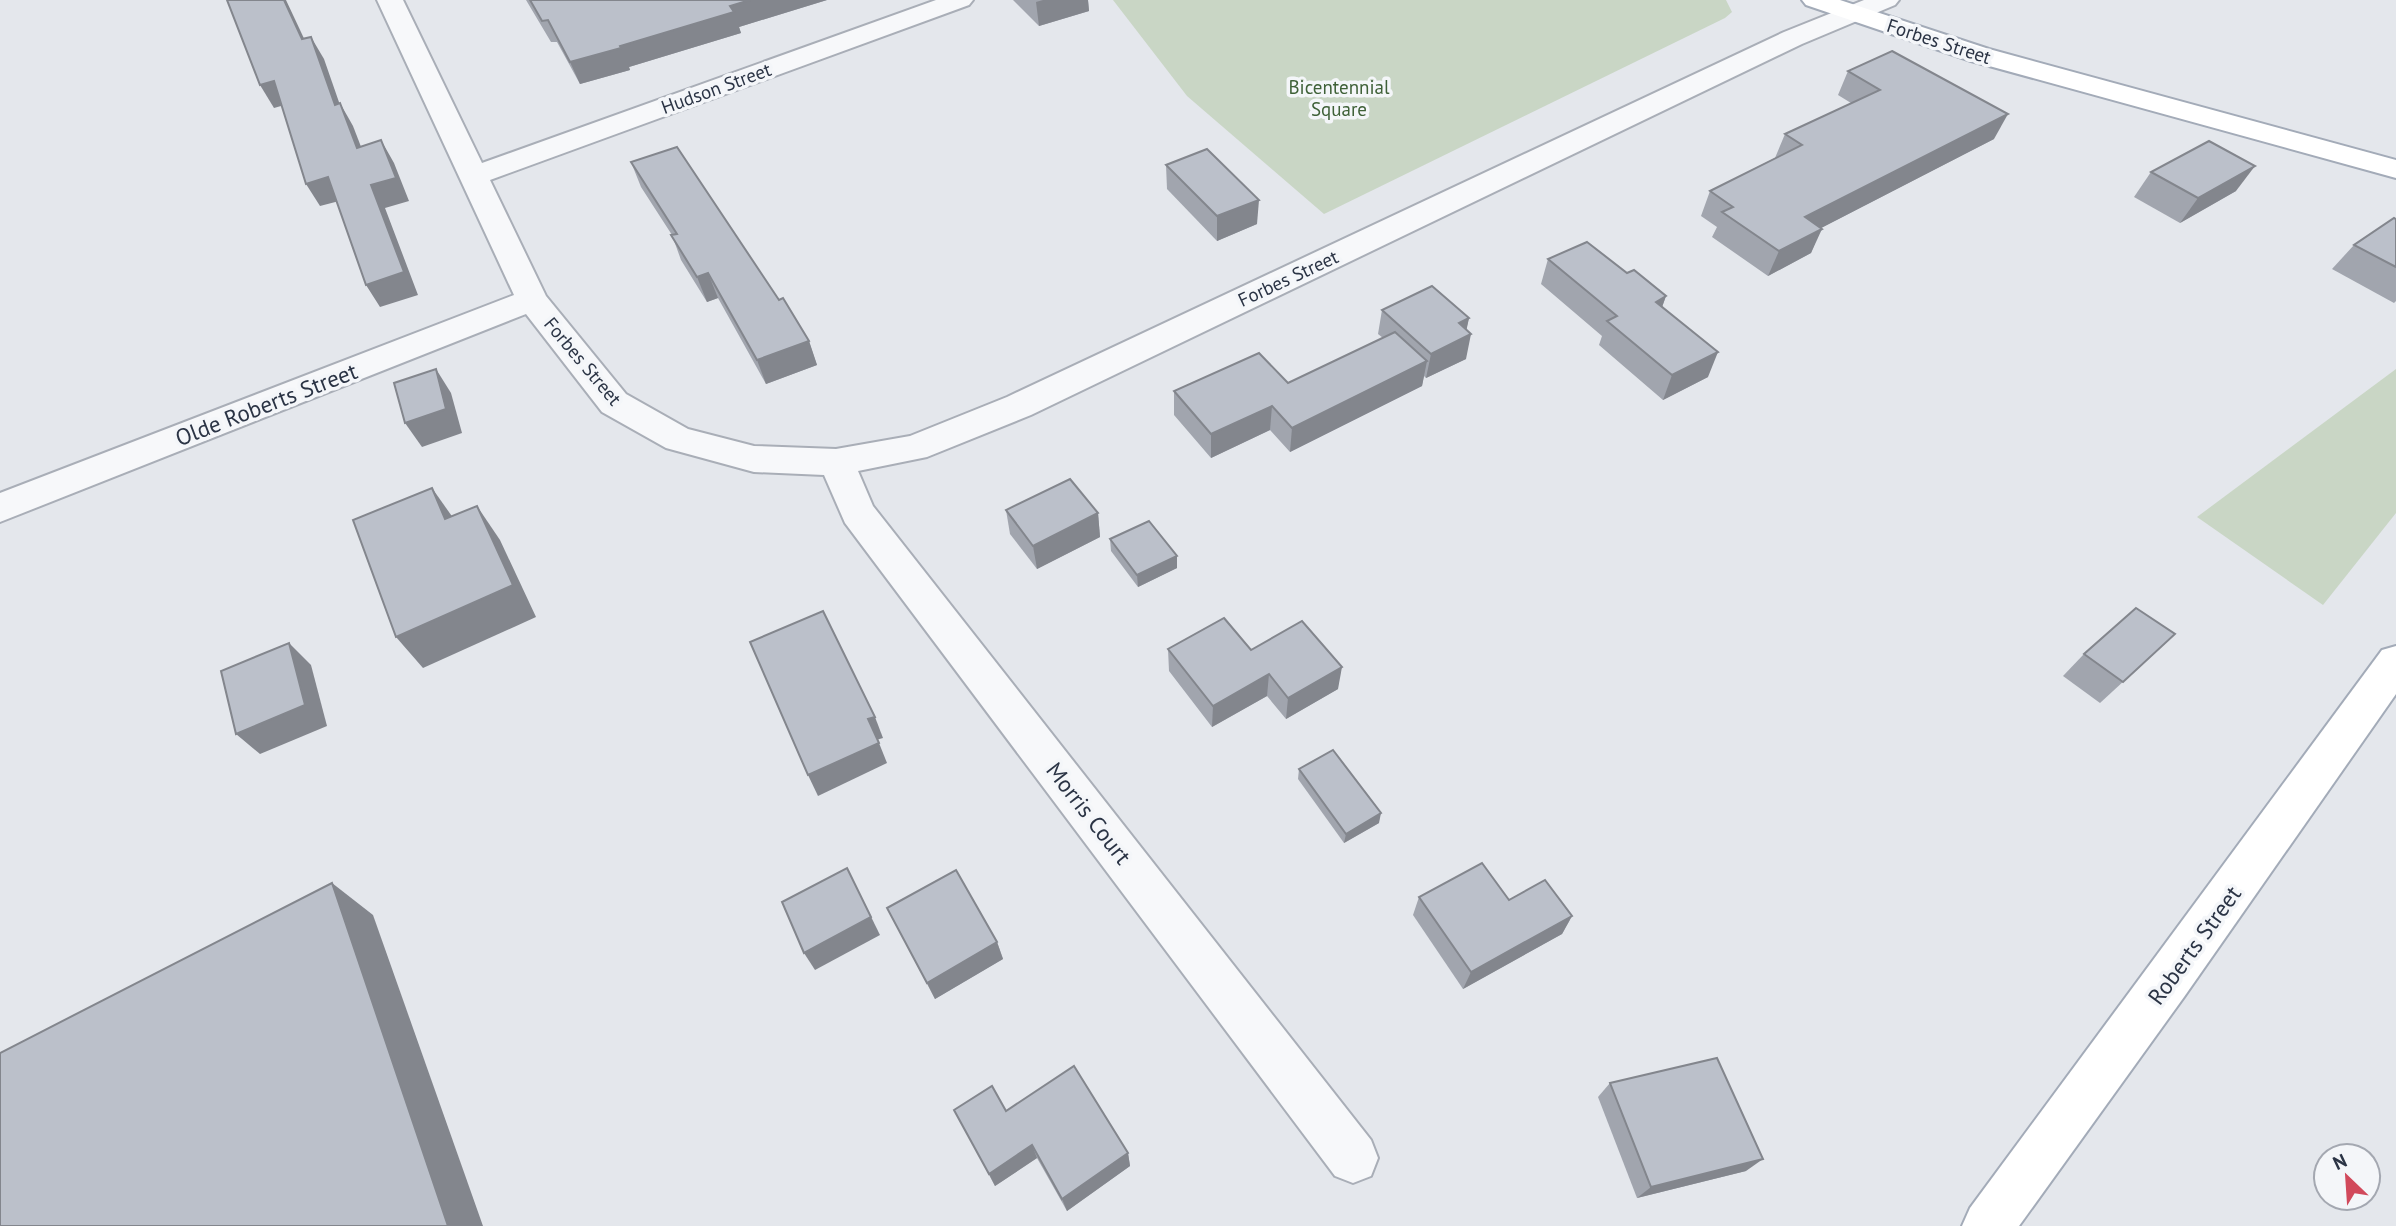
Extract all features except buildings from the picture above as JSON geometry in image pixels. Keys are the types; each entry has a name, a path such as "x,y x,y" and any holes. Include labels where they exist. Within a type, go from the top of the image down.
{"main road":[{"path":"1815,0 1854,14"},
{"name":"Forbes Street","path":"1854,14 1980,55 2396,169"},
{"name":"Roberts Street","path":"1988,1226 2168,981 2396,662"}],"street":[{"name":"Forbes Street","path":"390,0 532,300 614,403 678,439 754,459 836,462 915,448 1019,406 1781,43 1854,14"},
{"name":"Hudson Street","path":"473,176 960,0"},
{"path":"1854,14 1886,0"},
{"name":"Olde Roberts Street","path":"0,508 532,300"},
{"name":"Morris Court","path":"836,462 858,513 1353,1158"}],"green space":[{"name":"Bicentennial Square","path":"1113,0 1726,0 1732,12 1725,18 1324,214 1187,96"},
{"path":"2396,369 2396,513 2323,605 2197,517"}]}
